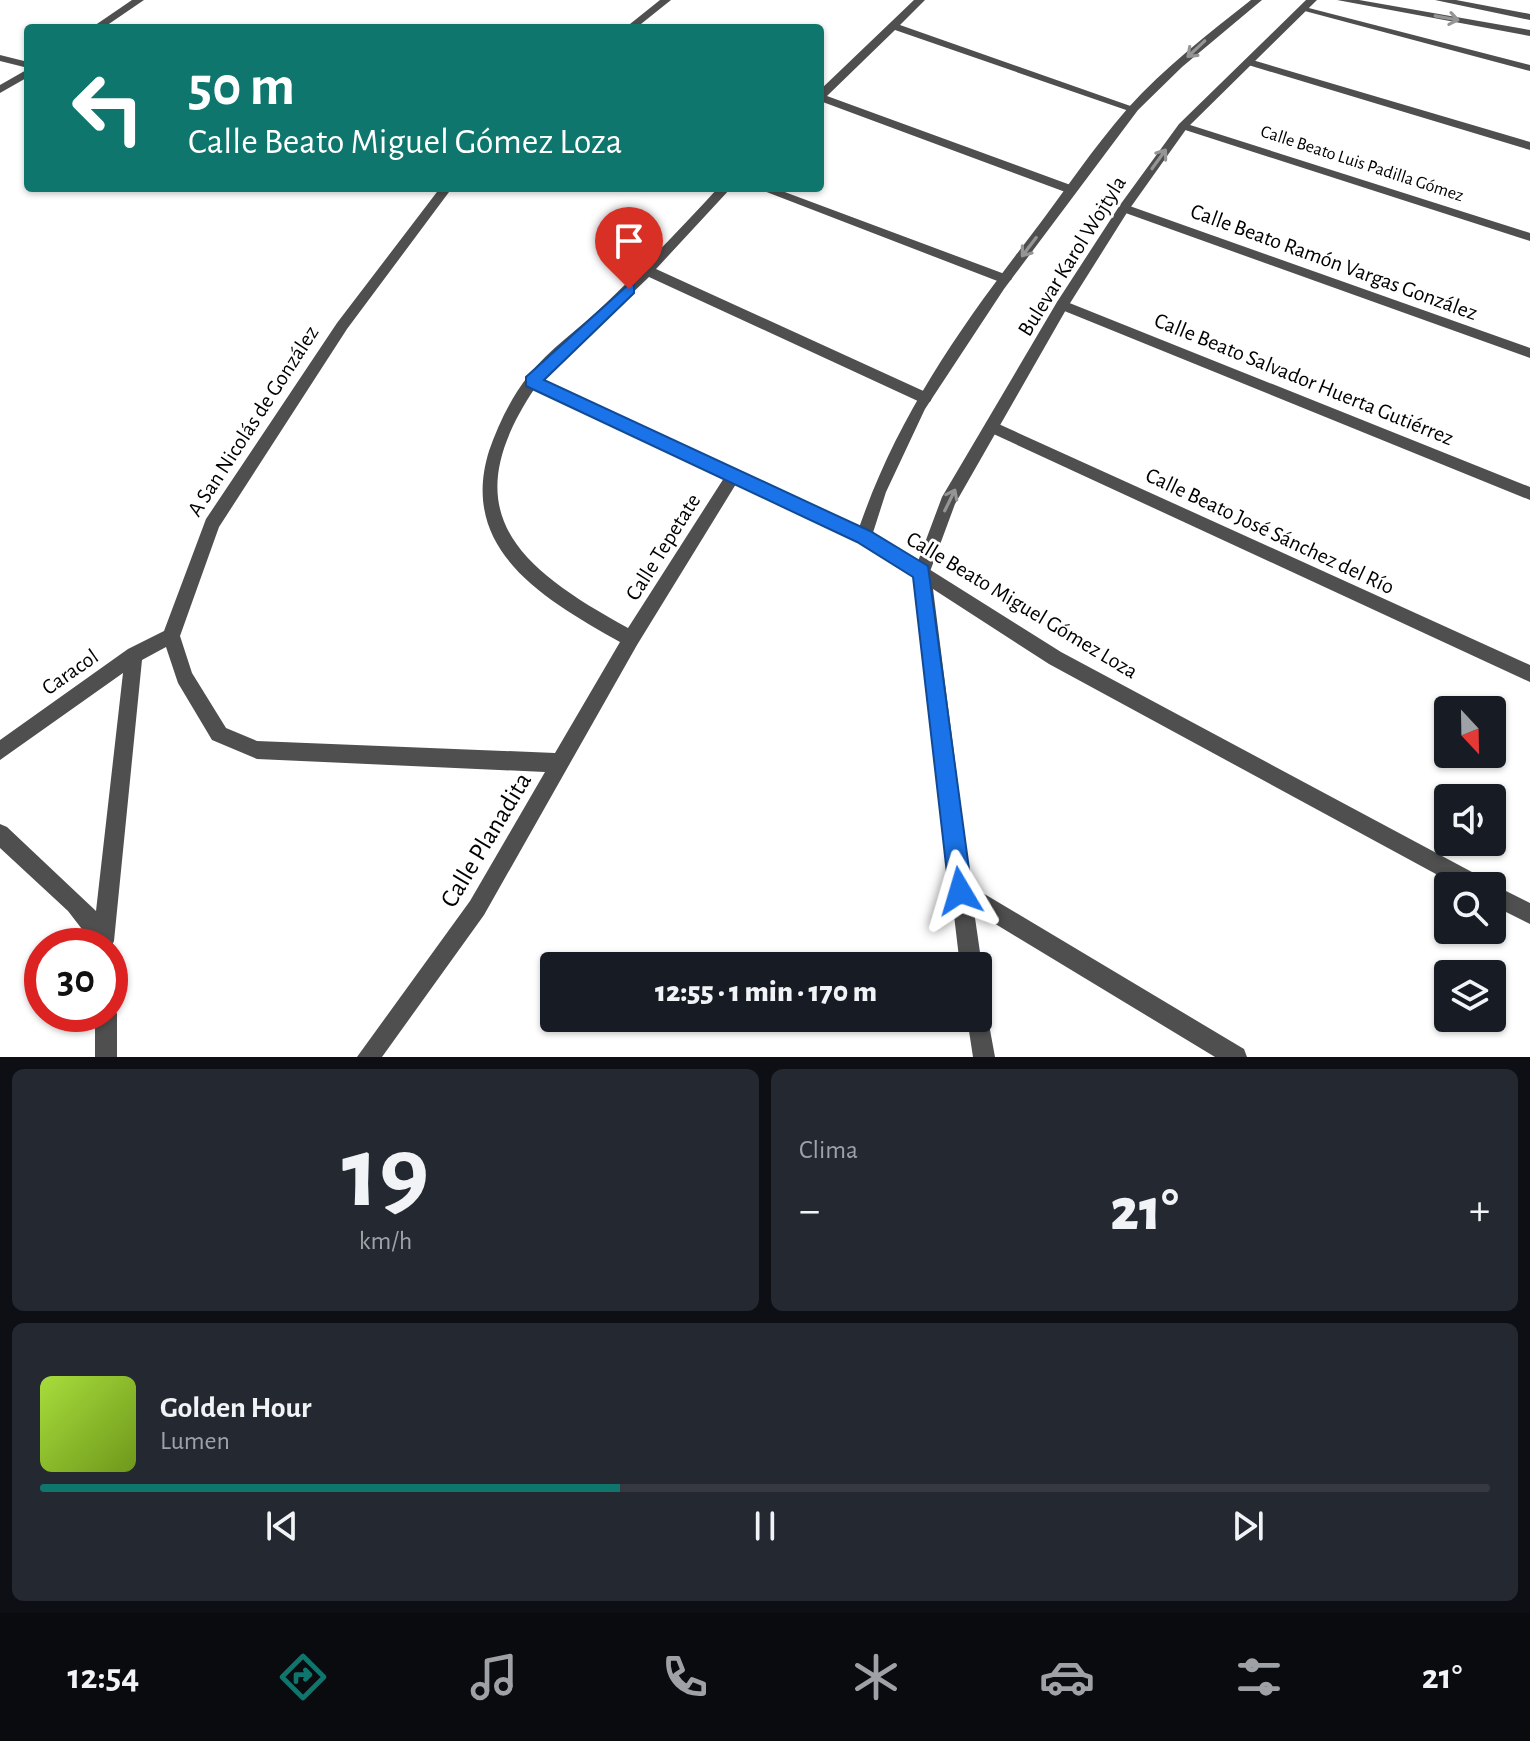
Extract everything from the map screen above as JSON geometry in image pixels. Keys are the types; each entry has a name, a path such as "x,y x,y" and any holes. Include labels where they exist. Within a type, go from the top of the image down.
{"street":[{"path":"102,24 139,0"},
{"path":"635,24 666,0"},
{"path":"824,93 920,0"},
{"name":"Bulevar Karol Wojtyla","path":"864,537 874,501 925,398 1005,279 1133,109 1203,43 1257,0"},
{"path":"1342,0 1530,33"},
{"path":"1440,0 1530,17"},
{"path":"1309,4 1530,68"},
{"name":"Bulevar Karol Wojtyla","path":"922,572 948,502 1062,305 1124,208 1183,126 1309,4"},
{"path":"894,26 1133,109"},
{"path":"0,58 24,64"},
{"path":"1249,62 1530,146"},
{"path":"0,90 24,75"},
{"path":"824,98 1072,190"},
{"name":"Calle Beato Luis Padilla Gómez","path":"1183,126 1530,237"},
{"name":"A San Nicolás de González","path":"171,636 212,524 342,326 443,192"},
{"path":"631,639 564,602 513,553 492,513 489,487 491,462 532,381 648,271 721,192"},
{"path":"773,192 1005,279"},
{"name":"Calle Beato Ramón Vargas González","path":"1124,208 1530,353"},
{"path":"648,271 925,398"},
{"name":"Calle Beato Salvador Huerta Gutiérrez","path":"1062,305 1530,494"},
{"name":"Calle Beato Miguel Gómez Loza","path":"532,381 732,478 864,537 1055,658 1452,872"},
{"name":"Calle Beato José Sánchez del Río","path":"992,427 1530,674"},
{"name":"Calle Tepetate","path":"631,639 732,478"},
{"path":"922,572 969,952"},
{"path":"171,636 184,677 219,734 257,750 562,763"},
{"name":"Caracol","path":"0,751 134,655 171,636"},
{"name":"Calle Planadita","path":"368,1057 477,908 631,639"},
{"path":"105,928 134,655"},
{"path":"0,834 91,928"},
{"path":"960,891 1236,1057"},
{"path":"1506,901 1530,914"},
{"path":"106,1032 106,1057"},
{"path":"980,1032 984,1057"}],"route":[{"path":"629,289 532,381 732,478 864,537 922,572 960,891"}]}
